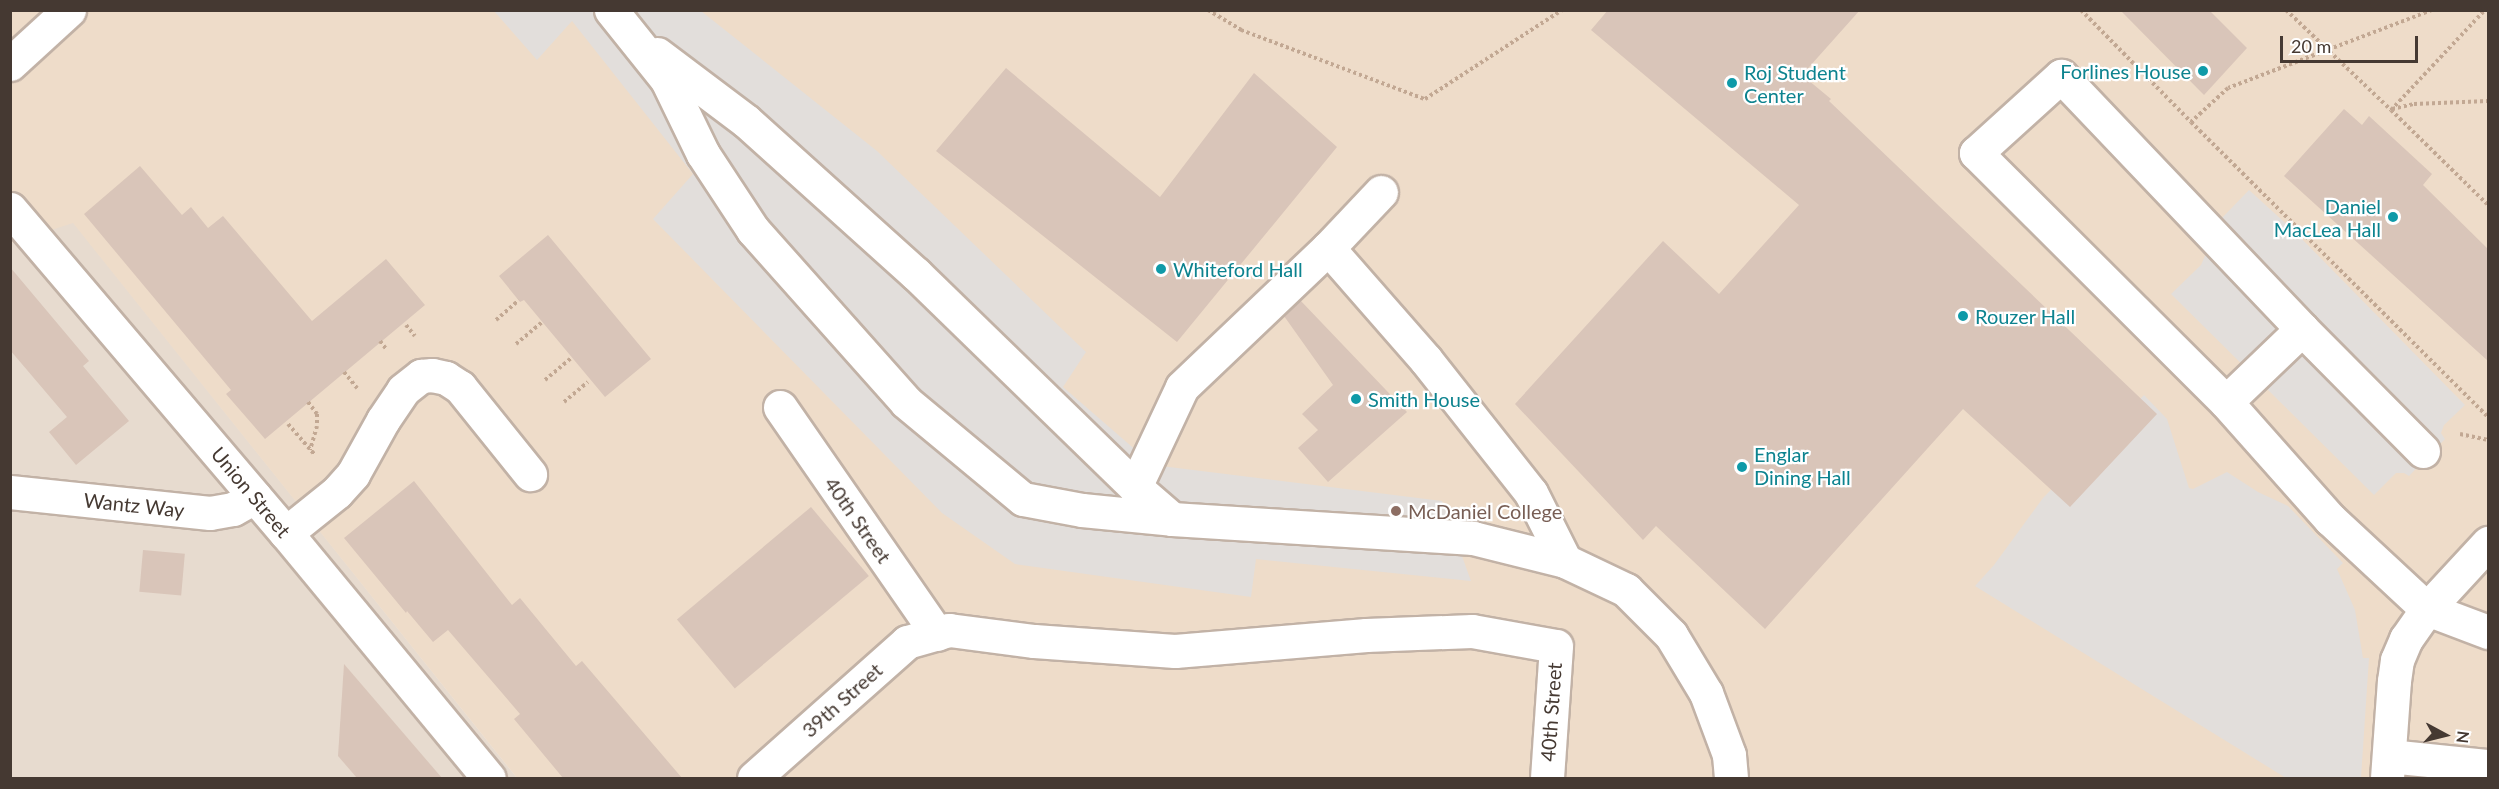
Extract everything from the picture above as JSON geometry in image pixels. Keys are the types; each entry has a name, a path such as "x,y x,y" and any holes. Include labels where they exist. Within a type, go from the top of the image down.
{"street":[{"path":"10,64 69,10"},
{"path":"622,22 746,121 899,258 1135,487 1172,519"},
{"path":"622,22 667,80 703,154 753,230 906,402 1023,499 1082,510 1172,519 1473,538 1565,561 1626,590 1671,635 1706,693 1729,755 1731,778"},
{"path":"2423,451 2302,329 2061,76 1976,153 2226,402 2330,519 2427,609 2488,632"},
{"path":"1135,487 1182,387 1328,248 1381,192"},
{"name":"Union Street","path":"10,208 286,533 489,778"},
{"path":"1328,248 1426,360 1532,493 1565,561"},
{"path":"2226,402 2302,329"},
{"path":"286,533 337,492 353,474 383,420 404,390 422,376 432,375 446,378 460,387 530,474"},
{"name":"40th Street","path":"780,407 937,634"},
{"name":"Wantz Way","path":"10,492 210,513 233,509 255,497"},
{"path":"2488,543 2427,609 2406,639 2397,660 2388,767 2488,766"},
{"name":"39th Street","path":"754,778 907,642 949,630 1034,641 1175,651 1366,635 1472,631 1556,646"},
{"name":"40th Street","path":"1547,778 1556,646"}],"path":[{"path":"1208,10 1241,30 1425,99 1562,10"},
{"path":"2081,10 2488,417"},
{"path":"2286,10 2488,205"},
{"path":"2191,122 2228,88 2433,10"},
{"path":"2391,110 2484,10"},
{"path":"2391,110 2414,104 2488,101"},
{"path":"496,320 519,300"},
{"path":"516,344 543,321"},
{"path":"545,380 572,357"},
{"path":"564,402 588,382"},
{"path":"308,402 317,414 317,426 310,450"},
{"path":"288,424 317,458"},
{"path":"2454,433 2488,440"}],"shaded area":[{"name":"McDaniel College","path":"10,11 2488,11 2488,778 517,778 73,223 11,243"},
{"path":"494,11 701,11 877,151 1086,352 1063,387 1153,465 1442,501 1471,581 1256,559 1251,597 1015,564 942,513 653,219 693,174 572,21 537,60"},
{"path":"2249,190 2294,231 2465,405 2444,425 2441,433 2445,439 2409,476 2396,473 2374,495 2171,294 2201,265 2221,219"},
{"path":"73,222 517,778 11,778 10,243"},
{"path":"2144,395 2167,419 2189,488 2193,489 2227,472 2258,492 2288,506 2343,563 2337,569 2355,610 2363,658 2369,658 2361,778 2286,778 1975,586 1994,565 2043,498"}],"building":[{"path":"1608,10 1860,10 1802,75 1831,99 1829,101 2157,414 2070,507 1963,409 1765,629 1656,526 1643,540 1515,404 1663,241 1719,294 1799,205 1591,30"},
{"name":"Forlines House","path":"2120,10 2209,10 2247,48 2204,95"},
{"name":"Whiteford Hall","path":"1006,68 1160,197 1254,73 1337,147 1177,342 936,151"},
{"name":"Daniel MacLea Hall","path":"2344,109 2362,125 2369,116 2432,174 2423,185 2488,249 2488,361 2284,176"},
{"path":"140,166 182,215 191,207 208,228 223,216 312,321 386,259 425,305 265,439 226,394 231,390 84,214"},
{"path":"548,235 651,359 605,397 524,300 520,302 499,276"},
{"path":"10,267 89,361 83,366 129,421 76,465 49,432 67,417 10,350"},
{"name":"Smith House","path":"1300,300 1407,412 1328,482 1298,448 1318,430 1302,414 1333,385 1284,316"},
{"path":"414,481 512,605 520,598 576,666 582,661 682,778 563,778 514,719 520,714 448,630 433,642 407,611 406,613 344,538"},
{"path":"811,507 869,576 735,688 677,619"},
{"path":"143,550 185,554 181,596 139,592"},
{"path":"344,664 442,778 357,778 338,756"}],"place":[{"name":"Forlines House","path":"2203,71"},
{"name":"Roj Student Center","path":"1732,83"},
{"name":"Daniel MacLea Hall","path":"2393,217"},
{"name":"Whiteford Hall","path":"1161,269"},
{"name":"Rouzer Hall","path":"1963,316"},
{"name":"Smith House","path":"1356,399"},
{"name":"Englar Dining Hall","path":"1742,467"},
{"name":"McDaniel College","path":"1396,511"}]}
